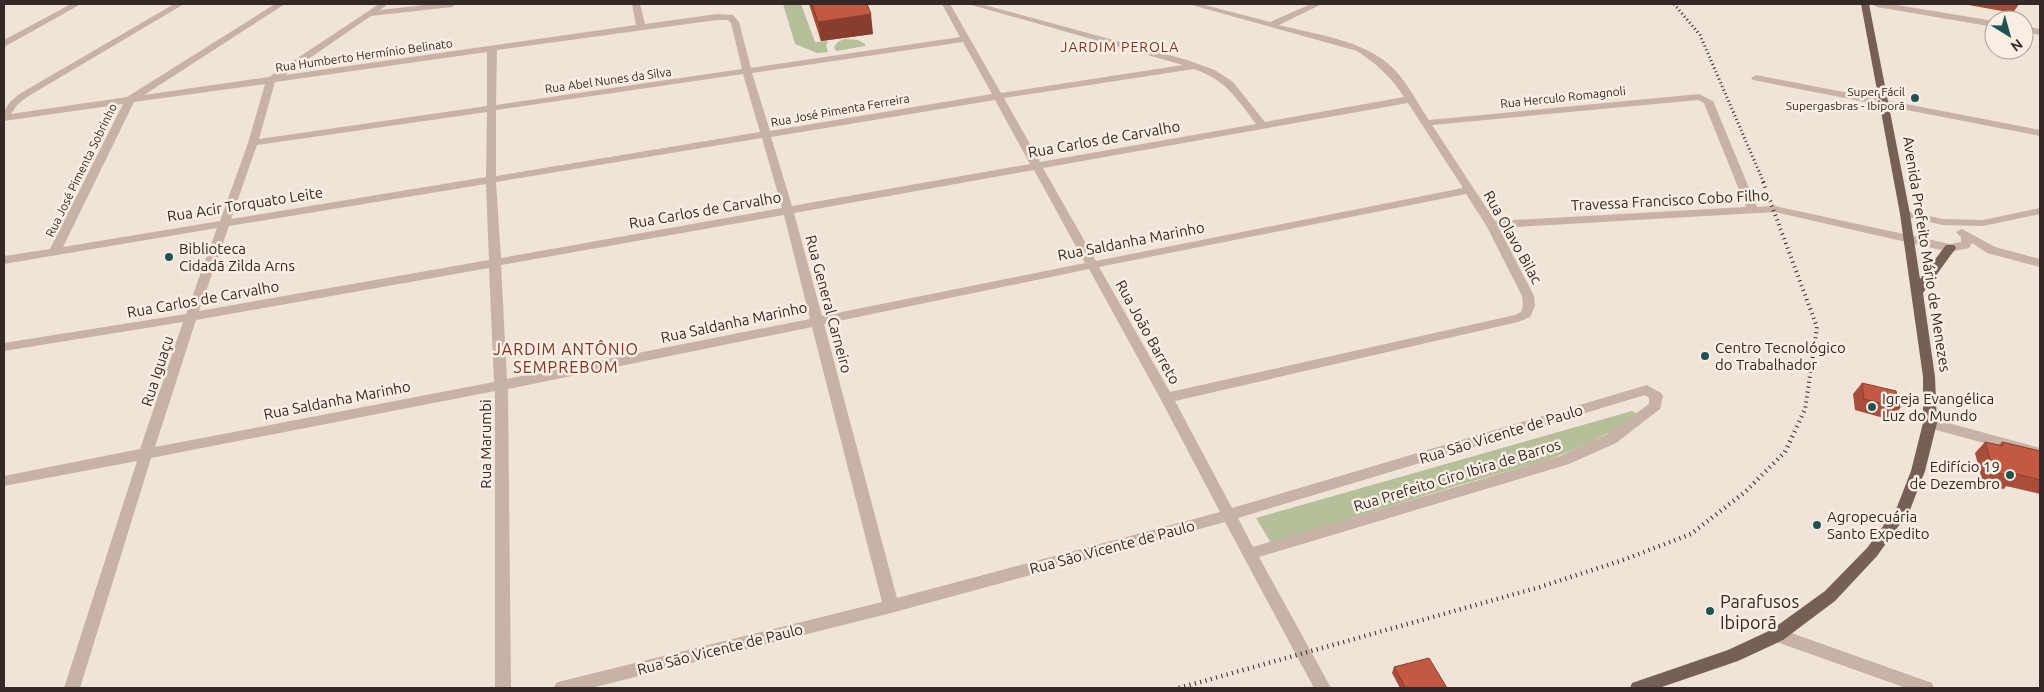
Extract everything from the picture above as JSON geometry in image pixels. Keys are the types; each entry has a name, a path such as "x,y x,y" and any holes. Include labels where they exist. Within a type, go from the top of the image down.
{"main road":[{"name":"Avenida Prefeito Mário de Menezes","path":"1638,688 1732,656 1777,635 1830,596 1872,552 1903,510 1918,471 1930,423 1929,377 1917,292 1885,102 1865,4"},
{"path":"1917,292 1950,248"}],"street":[{"path":"4,44 77,4"},
{"path":"4,118 14,103 24,95 180,4"},
{"name":"Rua José Pimenta Sobrinho","path":"55,251 130,100 281,4"},
{"path":"270,81 384,4"},
{"path":"369,14 452,4"},
{"path":"636,4 641,28"},
{"name":"Rua João Barreto","path":"946,4 1166,398 1320,685"},
{"path":"972,4 1212,72 1230,84 1263,126"},
{"name":"Rua Olavo Bilac","path":"1166,398 1518,318 1526,314 1529,306 1528,296 1492,225 1412,100 1396,77 1378,60 1360,49 1192,4"},
{"path":"1271,25 1318,4"},
{"path":"1877,4 1984,22"},
{"name":"Rua Humberto Hermínio Belinato","path":"4,118 727,16"},
{"name":"Rua General Carneiro","path":"727,16 734,22 788,210 891,606"},
{"name":"Rua Abel Nunes da Silva","path":"253,143 491,110 966,39"},
{"name":"Rua Marumbi","path":"492,50 491,181 500,385 503,688"},
{"name":"Rua José Pimenta Ferreira","path":"491,181 999,96 1194,66"},
{"path":"1756,78 2040,132"},
{"name":"Rua Iguaçu","path":"72,688 191,317 253,143 270,81"},
{"name":"Rua Herculo Romagnoli","path":"1427,123 1695,96 1708,101 1753,210"},
{"name":"Rua Carlos de Carvalho","path":"4,347 191,317 1412,100"},
{"name":"Rua Acir Torquato Leite","path":"4,260 224,222 491,181"},
{"name":"Rua Saldanha Marinho","path":"4,481 500,385 1470,190"},
{"name":"Travessa Francisco Cobo Filho","path":"1492,225 1775,209 1950,248"},
{"path":"1904,214 1943,222 1983,223 2040,211"},
{"path":"1943,222 1957,228 1998,253 2040,263"},
{"path":"1967,235 1983,223"},
{"path":"1950,248 1965,245 1968,241 1967,235"},
{"name":"Rua São Vicente de Paulo","path":"562,688 891,606 1229,515 1648,390 1656,396"},
{"name":"Rua Prefeito Ciro Ibira de Barros","path":"1249,554 1564,460 1612,439 1655,406 1656,396"},
{"path":"1930,423 2040,453"},
{"path":"1777,635 1926,688"}],"green space":[{"path":"783,4 801,4 815,42 828,41 826,46 828,52 817,53 795,44"},
{"path":"844,39 858,40 865,44 865,46 836,51 834,47"},
{"path":"1632,411 1636,413 1622,426 1589,443 1551,459 1459,485 1271,543 1256,518"}],"building":[{"path":"812,4 867,4 871,14 818,22"},
{"path":"1862,383 1896,391 1900,408 1864,399"},
{"path":"1985,442 2003,446 2002,442 2040,451 2040,480 2013,473 2014,477 1994,472"},
{"path":"1429,658 1447,688 1406,688 1394,667"}],"railway":[{"path":"1674,4 1700,35 1764,183"},
{"path":"1763,182 1817,327 1805,410"},
{"path":"1179,688 1540,587 1623,560 1691,534 1745,492 1785,452 1805,409"}],"place":[{"name":"Super Fácil Supergasbras - Ibiporã","path":"1915,98"},
{"name":"Biblioteca Cidadã Zilda Arns","path":"169,257"},
{"name":"Centro Tecnológico do Trabalhador","path":"1705,356"},
{"name":"Igreja Evangélica Luz do Mundo","path":"1872,407"},
{"name":"Edifício 19 de Dezembro","path":"2010,475"},
{"name":"Agropecuária Santo Expedito","path":"1817,525"},
{"name":"Parafusos Ibiporã","path":"1710,611"}],"district":[{"name":"JARDIM PEROLA","path":"1120,47"},
{"name":"JARDIM ANTÔNIO SEMPREBOM","path":"566,358"}]}
